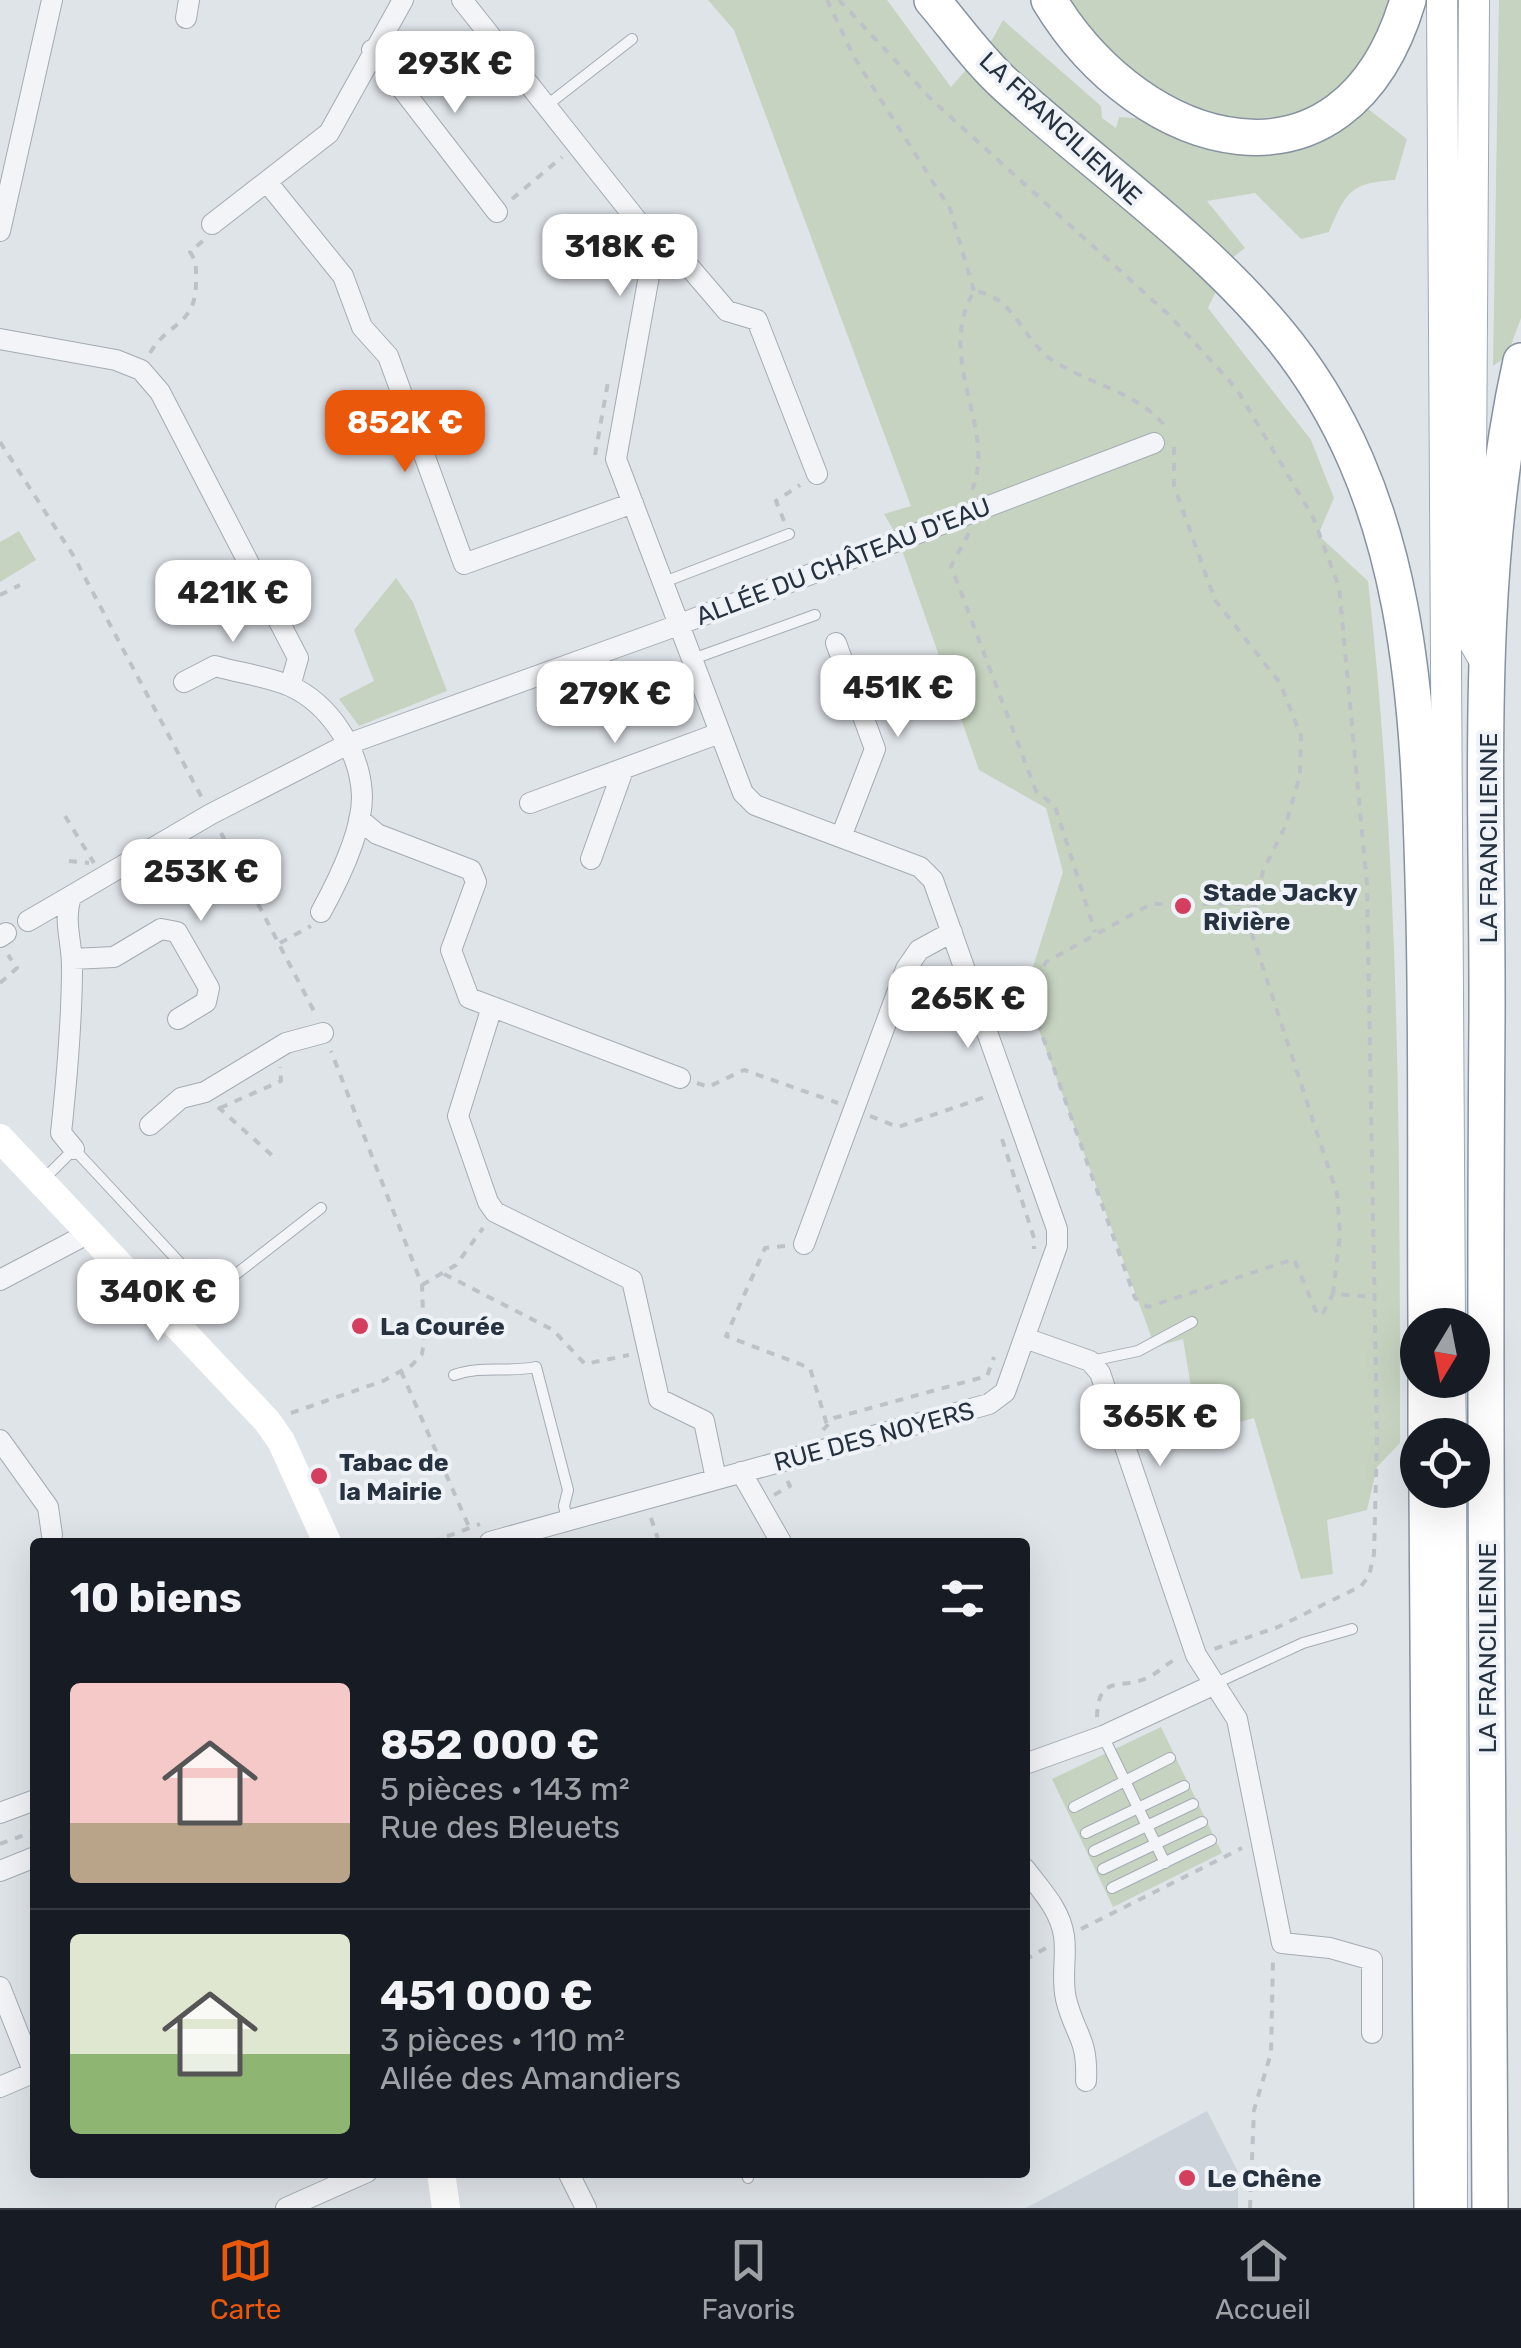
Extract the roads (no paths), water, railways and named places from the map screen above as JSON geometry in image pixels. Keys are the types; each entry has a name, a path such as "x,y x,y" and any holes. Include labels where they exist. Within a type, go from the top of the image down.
{"highway":[{"path":"914,0 1004,83"},
{"name":"LA FRANCILIENNE","path":"932,0 1004,83 1250,300 1318,388 1371,496 1405,622 1418,717 1426,1308"},
{"path":"1049,0 1097,64 1147,104 1196,130 1261,140 1304,130 1352,100 1387,55 1408,0"},
{"name":"LA FRANCILIENNE","path":"1490,2208 1486,1214 1490,668 1495,502 1521,362"},
{"path":"1427,1508 1432,2208"}],"main road":[{"path":"1442,0 1450,1308"},
{"path":"1474,0 1470,635 1490,668"},
{"path":"0,1138 176,1320 267,1421 281,1442 325,1538"},
{"path":"1451,1508 1452,2208"},
{"path":"442,2178 446,2208"}],"street":[{"path":"0,230 52,0"},
{"path":"212,224 329,133 403,0"},
{"path":"462,0 648,233 652,259 686,262 727,311 756,320 816,474"},
{"path":"372,50 498,212"},
{"path":"267,182 344,276 362,326 388,356 464,564 633,503"},
{"name":"RUE DES NOYERS","path":"504,1538 989,1404 1005,1392 1057,1246 1057,1229 933,880 920,867 755,805 743,793 716,734 616,460 652,259"},
{"path":"0,339 116,360 140,370 160,392 298,658 290,686"},
{"name":"ALLÉE DU CHÂTEAU D'EAU","path":"28,921 71,896 98,874 348,744 678,625 1154,443"},
{"path":"836,643 875,750 841,838"},
{"path":"184,682 215,666 290,686 334,721 348,744 362,796 359,819 321,912"},
{"path":"530,803 716,734"},
{"path":"591,859 623,770"},
{"path":"359,819 377,834 470,870 476,882 450,950 469,998 680,1078"},
{"path":"71,896 65,916 72,959 71,1044 61,1133 74,1150"},
{"path":"72,959 114,957 161,929 177,932 210,988 206,1002 178,1019"},
{"path":"804,1244 906,969 919,950 952,932"},
{"path":"492,1007 459,1102 458,1116 494,1212 632,1280 659,1399 704,1421 716,1478"},
{"path":"150,1125 181,1098 205,1092 280,1047 324,1033"},
{"path":"0,1280 91,1232"},
{"path":"1025,1338 1090,1362 1100,1373 1196,1655 1212,1685 1225,1694 1237,1718 1264,1837 1282,1944 1330,1948 1372,1960 1372,2033"},
{"path":"0,1440 48,1507 52,1536"},
{"path":"741,1472 779,1538"},
{"path":"1030,1762 1103,1736 1212,1685"},
{"path":"0,1813 30,1802"},
{"path":"0,1871 30,1859"},
{"path":"1030,1876 1055,1908 1064,1938 1062,1977 1066,2003 1087,2050 1086,2081"},
{"path":"0,1987 30,2062"},
{"path":"0,2087 30,2074"},
{"path":"286,2208 354,2178"},
{"path":"571,2178 586,2208"}],"lane":[{"path":"546,106 632,39"},
{"path":"662,583 789,534"},
{"path":"690,660 815,615"},
{"path":"42,1180 74,1150 207,1292"},
{"path":"176,1320 207,1292 321,1208"},
{"path":"1090,1362 1138,1351 1192,1322"},
{"path":"454,1375 472,1368 511,1372 536,1367 568,1490 564,1506 568,1520"},
{"path":"1212,1685 1303,1643 1352,1629"},
{"path":"1103,1736 1166,1862"},
{"path":"1074,1807 1170,1758"},
{"path":"1086,1833 1184,1786"},
{"path":"1094,1852 1193,1804"},
{"path":"1103,1869 1202,1822"},
{"path":"1112,1888 1212,1840"}],"place":[{"name":"Stade Jacky Rivière","path":"1183,906"},
{"name":"La Courée","path":"360,1326"},
{"name":"Tabac de la Mairie","path":"319,1476"},
{"name":"Le Chêne","path":"1187,2178"}]}
